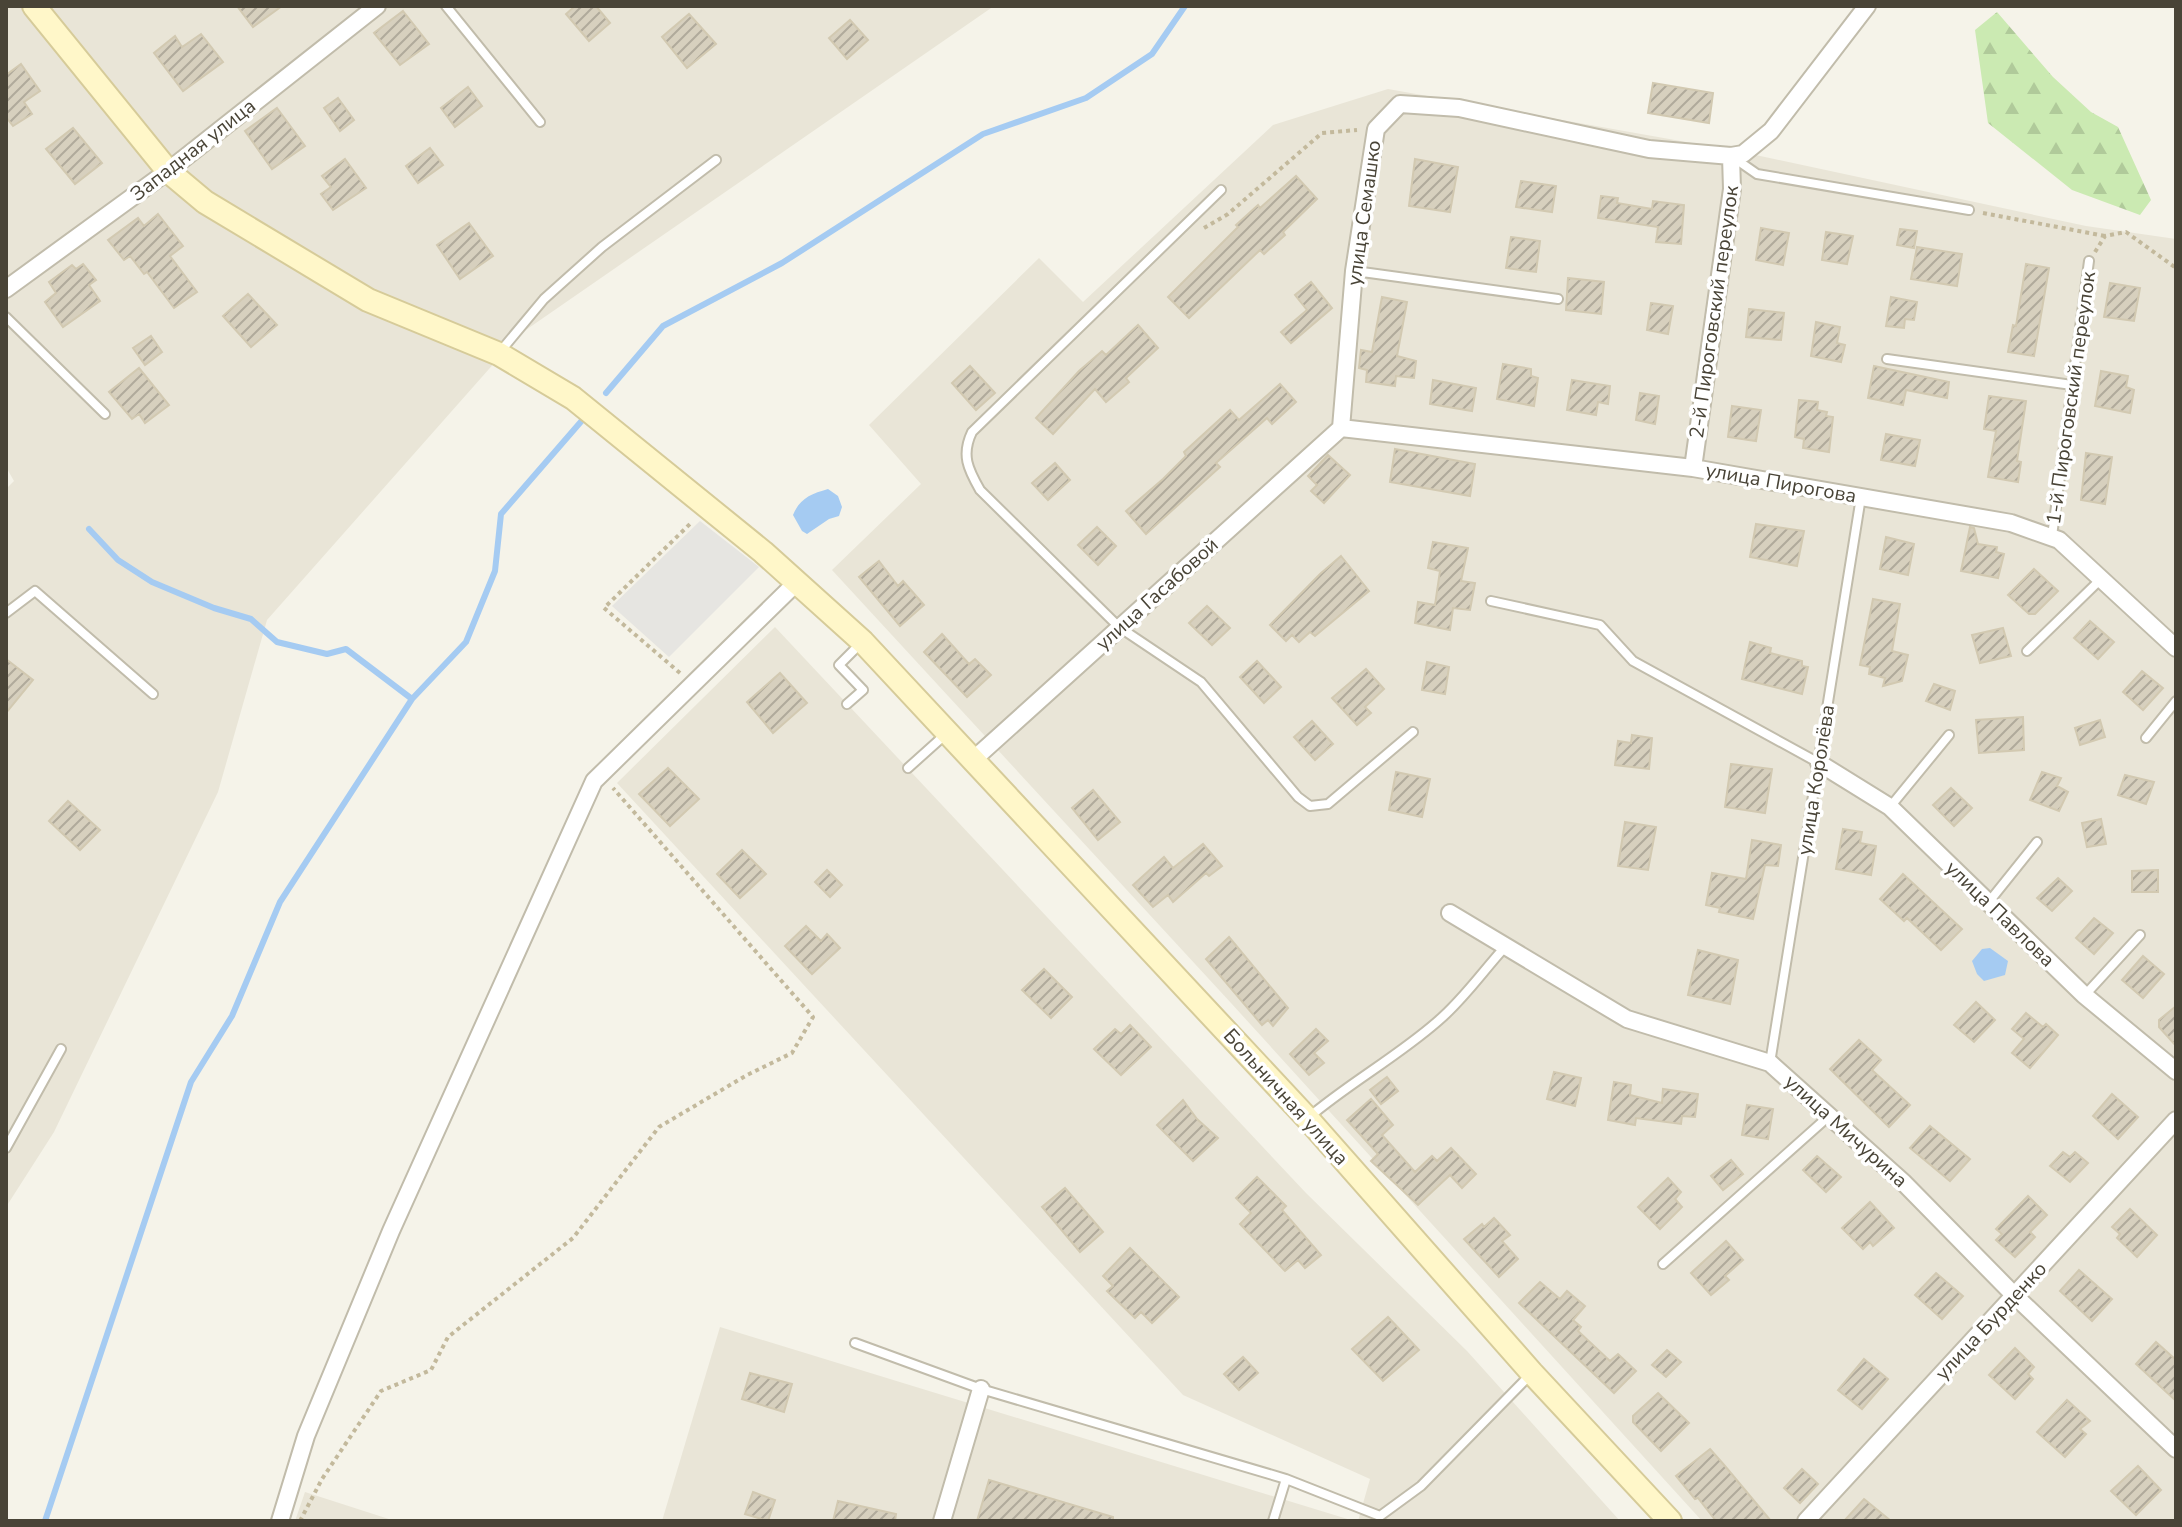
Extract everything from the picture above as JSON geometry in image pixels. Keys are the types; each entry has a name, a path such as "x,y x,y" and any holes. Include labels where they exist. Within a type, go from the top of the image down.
{"street":[{"name":"Больничная улица","path":"34,6 168,171 205,202 368,300 499,354 573,398 797,582 863,642 1307,1118 1532,1373 1670,1521"},
{"name":"Западная улица","path":"6,289 168,171 377,6"},
{"path":"1731,156 1743,154 1771,131 1867,6"},
{"name":"улица Семашко","path":"1341,428 1354,271 1376,129 1400,104 1459,108 1649,149 1731,156"},
{"name":"2-й Пироговский переулок","path":"1693,468 1732,189 1731,156"},
{"name":"улица Пирогова","path":"1341,428 1693,468 2011,523 2052,536 2176,648"},
{"name":"улица Гасабовой","path":"973,760 1341,428"},
{"path":"280,1521 306,1436 391,1231 594,781 797,582"},
{"name":"улица Павлова","path":"1819,763 1890,807 2084,995 2176,1071"},
{"name":"улица Мичурина","path":"1450,913 1627,1019 1770,1063 1904,1183 2015,1296 2176,1449"},
{"name":"улица Бурденко","path":"1806,1521 2176,1120"},
{"path":"942,1521 981,1389"}],"lane":[{"path":"446,6 540,122"},
{"name":"улица Семашко","path":"1731,156 1757,174 1969,210"},
{"path":"499,354 556,288 602,247 716,160"},
{"path":"1221,190 972,432 966,445 966,460 980,490 1119,627 1201,682 1298,797 1310,806 1328,804 1413,732"},
{"name":"1-й Пироговский переулок","path":"2052,536 2089,261"},
{"path":"1354,271 1558,299"},
{"path":"6,317 105,414"},
{"path":"1887,359 2072,385"},
{"name":"улица Королёва","path":"1770,1063 1861,496"},
{"path":"2027,651 2101,579"},
{"path":"6,613 35,591 153,694"},
{"path":"1491,601 1600,625 1633,661 1819,763"},
{"path":"847,704 863,690 839,665 863,642"},
{"path":"2146,738 2176,701"},
{"path":"908,768 948,733"},
{"path":"1890,807 1949,735"},
{"path":"1988,904 2037,842"},
{"path":"2084,995 2140,935"},
{"path":"1307,1118 1441,1019 1506,946"},
{"path":"6,1148 61,1049"},
{"path":"1663,1264 1829,1116"},
{"path":"855,1343 981,1389 1286,1479 1380,1516 1421,1486 1532,1373"},
{"path":"1273,1521 1286,1479"}],"path":[{"path":"1202,229 1228,214 1322,133 1376,129"},
{"path":"1969,210 2105,236 2126,232 2176,268"},
{"path":"2089,261 2105,236"},
{"path":"682,675 604,608 707,507"},
{"path":"300,1521 322,1479 381,1391 431,1370 448,1337 573,1238 659,1127 747,1075 792,1053 813,1017 601,774"}],"shaded area":[{"path":"6,6 994,6 520,334 267,620 218,792 54,1132 6,1207 6,489 14,481 6,467"},
{"path":"1388,89 1737,151 2086,226 2176,239 2176,1521 1702,1521 832,570 921,484 869,425 1039,258 1083,302 1273,125"},
{"path":"700,521 759,567 669,657 612,606"},
{"path":"775,627 1306,1193 1467,1351 1620,1521 1358,1521 1370,1479 1183,1395 617,783"},
{"path":"720,1327 1354,1521 662,1521"},
{"path":"305,1492 395,1521 295,1521"}],"green space":[{"path":"1997,12 2053,77 2091,112 2118,127 2151,200 2140,215 2072,190 1988,123 1975,30"}],"water":[{"path":"828,489 838,496 842,507 839,516 807,534 793,515 807,498"},
{"path":"1990,948 2008,961 2005,975 1984,981 1977,974 1972,961 1982,949"}],"building":[{"path":"237,6 282,6 253,27"},
{"path":"575,6 596,6 610,23 589,41 566,14"},
{"path":"403,11 429,44 400,65 374,33"},
{"path":"689,14 716,44 687,68 662,37"},
{"path":"850,20 868,40 847,59 829,38"},
{"path":"201,34 223,62 183,91 154,53 175,36 182,47"},
{"path":"21,64 40,91 24,102 32,114 13,126 6,117 6,75"},
{"path":"1653,83 1713,93 1709,123 1648,113"},
{"path":"468,87 482,106 455,127 441,108"},
{"path":"338,98 354,120 340,131 324,108"},
{"path":"277,108 305,146 272,169 245,131"},
{"path":"73,128 102,163 75,184 46,149"},
{"path":"430,148 443,165 418,183 406,166"},
{"path":"345,159 366,188 333,210 321,194 331,187 322,176"},
{"path":"1415,159 1458,167 1450,212 1409,206"},
{"path":"1296,176 1317,199 1283,232 1285,235 1264,254 1260,250 1189,318 1168,297 1238,227 1236,225"},
{"path":"1521,181 1556,186 1552,212 1516,207"},
{"path":"1601,196 1618,198 1617,203 1652,209 1653,201 1684,205 1681,244 1656,242 1658,227 1598,218"},
{"path":"158,214 183,246 170,256 197,292 174,308 147,272 144,274 130,256 124,260 108,240 138,218 144,226"},
{"path":"469,223 493,256 460,279 437,245"},
{"path":"1761,228 1789,233 1783,265 1756,260"},
{"path":"1900,229 1917,231 1914,248 1897,245"},
{"path":"1826,232 1853,236 1847,264 1822,260"},
{"path":"1511,237 1540,241 1536,272 1506,268"},
{"path":"1917,247 1962,254 1957,286 1911,279"},
{"path":"83,264 96,280 89,285 100,301 63,327 45,302 56,293 49,282 72,265 76,269"},
{"path":"2026,264 2049,268 2034,356 2008,352 2013,325 2016,326"},
{"path":"1568,278 1604,282 1601,314 1566,310"},
{"path":"1311,282 1332,308 1291,343 1281,332 1307,310 1295,295"},
{"path":"2110,283 2140,288 2134,321 2104,317"},
{"path":"248,294 277,325 251,347 223,316"},
{"path":"1382,297 1407,302 1397,356 1416,361 1414,378 1396,376 1395,386 1366,382 1367,370 1359,368 1361,350 1372,352"},
{"path":"1891,297 1917,302 1914,320 1905,319 1904,328 1886,326"},
{"path":"1651,303 1673,306 1668,334 1647,330"},
{"path":"1749,309 1784,313 1781,340 1746,337"},
{"path":"1816,322 1840,327 1837,343 1845,345 1841,362 1811,356"},
{"path":"1138,325 1158,348 1126,378 1129,382 1106,402 1095,389 1053,434 1036,418 1079,371 1102,351 1106,355"},
{"path":"151,336 162,352 145,365 133,348"},
{"path":"1503,364 1531,369 1531,376 1538,378 1534,406 1497,399"},
{"path":"970,366 995,393 976,410 952,383"},
{"path":"1874,366 1949,382 1947,398 1906,390 1903,405 1868,398"},
{"path":"139,368 169,405 145,423 139,414 132,419 109,392"},
{"path":"2101,371 2128,376 2126,387 2134,390 2130,413 2095,406"},
{"path":"1433,380 1476,388 1472,411 1430,404"},
{"path":"1572,380 1610,386 1608,404 1598,402 1596,415 1567,410"},
{"path":"1280,384 1296,402 1272,424 1267,418 1216,463 1220,467 1146,534 1126,511 1163,479 1186,456 1184,452 1230,410 1239,420"},
{"path":"1640,393 1659,396 1655,424 1636,420"},
{"path":"1989,396 2026,401 2017,461 2021,462 2018,482 1988,477 1996,431 1984,429"},
{"path":"1799,400 1818,402 1817,410 1833,417 1829,452 1803,448 1804,439 1795,437"},
{"path":"1732,406 1761,410 1756,441 1728,437"},
{"path":"1886,434 1920,440 1915,466 1881,460"},
{"path":"1395,449 1475,464 1470,496 1390,482"},
{"path":"2086,453 2112,457 2105,504 2081,500"},
{"path":"1328,455 1350,475 1324,503 1311,491 1317,485 1308,476"},
{"path":"1055,463 1070,480 1048,500 1032,483"},
{"path":"1756,524 1804,531 1797,566 1750,557"},
{"path":"1097,527 1116,546 1098,565 1078,545"},
{"path":"1970,527 1974,528 1978,544 1997,547 1996,552 2004,554 1998,578 1961,571"},
{"path":"1886,537 1914,544 1908,575 1880,569"},
{"path":"1433,542 1468,548 1461,581 1475,583 1470,610 1453,608 1450,630 1415,623 1418,602 1435,605 1440,571 1428,568"},
{"path":"1341,556 1369,591 1315,636 1310,632 1299,642 1292,635 1286,641 1270,625"},
{"path":"879,561 898,586 903,581 924,605 900,626 859,577"},
{"path":"2034,569 2058,591 2035,614 2029,614 2008,595"},
{"path":"1873,599 1900,604 1892,651 1908,655 1902,681 1883,686 1885,678 1869,674 1870,667 1860,665"},
{"path":"1207,606 1230,628 1212,645 1189,623"},
{"path":"2090,621 2114,642 2098,659 2074,638"},
{"path":"2003,628 2011,656 1980,663 1972,635"},
{"path":"942,634 969,664 975,659 991,675 967,697 924,652"},
{"path":"1750,642 1771,648 1770,653 1802,661 1802,666 1808,667 1802,694 1742,679"},
{"path":"6,659 33,680 6,713"},
{"path":"1257,661 1281,687 1264,703 1240,677"},
{"path":"1427,662 1449,667 1445,694 1422,690"},
{"path":"1366,669 1384,689 1365,707 1371,713 1357,725 1332,698"},
{"path":"2142,671 2163,688 2143,710 2123,692"},
{"path":"780,673 807,703 773,733 747,702"},
{"path":"1934,684 1955,691 1950,710 1926,701"},
{"path":"2023,717 2024,750 1979,753 1976,720"},
{"path":"2100,720 2105,737 2080,745 2075,728"},
{"path":"1312,721 1333,744 1315,760 1294,737"},
{"path":"1632,735 1652,738 1649,769 1615,765 1618,741 1631,743"},
{"path":"1731,764 1772,769 1765,813 1725,807"},
{"path":"668,768 699,799 670,826 639,794"},
{"path":"1396,772 1430,779 1422,817 1389,810"},
{"path":"2042,772 2061,778 2057,786 2068,792 2059,811 2030,800"},
{"path":"2125,775 2154,782 2146,804 2118,795"},
{"path":"1951,788 1972,808 1954,826 1933,805"},
{"path":"1093,790 1120,822 1098,840 1072,808"},
{"path":"68,801 100,830 80,850 49,821"},
{"path":"2101,819 2106,844 2087,847 2082,823"},
{"path":"1625,822 1656,827 1648,870 1618,866"},
{"path":"1843,829 1862,832 1860,843 1876,846 1871,875 1836,869"},
{"path":"1752,840 1781,845 1778,866 1765,865 1753,919 1719,912 1720,908 1706,905 1712,873 1746,879"},
{"path":"1203,844 1222,866 1209,876 1206,873 1173,902 1168,895 1153,907 1133,885 1164,857 1173,868"},
{"path":"742,850 766,874 740,898 717,874"},
{"path":"827,870 842,885 830,897 815,882"},
{"path":"2158,870 2158,892 2132,892 2132,871"},
{"path":"1903,874 1962,929 1941,950 1907,918 1904,921 1880,899"},
{"path":"2058,878 2072,891 2052,911 2037,898"},
{"path":"2094,918 2113,933 2094,954 2076,938"},
{"path":"806,926 821,941 827,934 840,948 812,974 785,946"},
{"path":"1229,937 1288,1008 1273,1026 1268,1020 1262,1025 1206,959"},
{"path":"1698,950 1738,960 1730,1004 1688,995"},
{"path":"2143,956 2164,974 2143,998 2122,980"},
{"path":"1044,969 1072,997 1051,1018 1022,990"},
{"path":"1976,1002 1995,1020 1974,1042 1954,1025"},
{"path":"2176,1006 2176,1046 2159,1027 2159,1020"},
{"path":"2026,1013 2058,1035 2030,1068 2012,1053 2024,1039 2012,1029"},
{"path":"1130,1025 1151,1047 1121,1075 1094,1049 1115,1029 1121,1034"},
{"path":"1316,1029 1328,1041 1314,1053 1324,1063 1309,1075 1290,1054"},
{"path":"1859,1040 1881,1060 1872,1070 1910,1105 1889,1127 1830,1069"},
{"path":"1554,1072 1581,1078 1575,1106 1547,1099"},
{"path":"1387,1077 1398,1091 1381,1104 1370,1090"},
{"path":"1614,1082 1631,1085 1630,1095 1662,1103 1663,1089 1698,1094 1695,1117 1682,1116 1681,1124 1636,1118 1635,1125 1608,1120"},
{"path":"2112,1094 2138,1117 2118,1139 2093,1116"},
{"path":"1371,1099 1393,1125 1382,1135 1415,1172 1432,1156 1437,1161 1451,1148 1476,1174 1462,1188 1450,1175 1418,1205 1371,1161 1378,1154 1347,1120"},
{"path":"1183,1100 1197,1119 1218,1138 1193,1161 1157,1125"},
{"path":"1747,1105 1773,1109 1768,1139 1742,1135"},
{"path":"1930,1126 1970,1159 1950,1181 1910,1148"},
{"path":"2063,1152 2070,1157 2075,1152 2088,1163 2070,1182 2050,1166"},
{"path":"1817,1156 1841,1177 1826,1192 1803,1170"},
{"path":"1731,1160 1743,1174 1723,1190 1711,1176"},
{"path":"1257,1177 1286,1206 1282,1210 1321,1255 1305,1268 1298,1260 1285,1271 1240,1224 1251,1213 1236,1198"},
{"path":"1668,1178 1681,1192 1675,1199 1682,1207 1660,1229 1638,1207"},
{"path":"1065,1188 1103,1232 1080,1252 1042,1207"},
{"path":"2028,1196 2047,1215 2030,1232 2035,1237 2015,1257 1996,1240 2002,1234 1996,1229"},
{"path":"1870,1202 1894,1228 1873,1246 1870,1242 1863,1249 1842,1228"},
{"path":"2130,1209 2157,1235 2137,1257 2117,1238 2120,1234 2112,1227"},
{"path":"1494,1218 1510,1235 1502,1241 1518,1259 1499,1277 1464,1239"},
{"path":"1726,1241 1743,1260 1725,1276 1729,1280 1711,1295 1691,1273"},
{"path":"1130,1248 1179,1297 1152,1323 1141,1312 1135,1318 1107,1291 1113,1286 1103,1276"},
{"path":"2079,1270 2112,1299 2092,1321 2060,1291"},
{"path":"1936,1273 1963,1296 1942,1319 1915,1295"},
{"path":"1540,1282 1560,1299 1567,1291 1585,1306 1573,1320 1581,1327 1578,1331 1610,1361 1618,1354 1636,1371 1614,1393 1519,1303"},
{"path":"1388,1317 1419,1350 1383,1381 1352,1349"},
{"path":"2156,1342 2176,1360 2176,1401 2136,1364"},
{"path":"2015,1348 2034,1367 2028,1374 2033,1379 2015,1399 1989,1375"},
{"path":"1667,1350 1681,1362 1666,1377 1652,1365"},
{"path":"1243,1357 1258,1373 1239,1390 1224,1374"},
{"path":"1864,1359 1888,1379 1862,1409 1838,1390"},
{"path":"750,1373 792,1384 784,1412 742,1399"},
{"path":"1658,1393 1689,1423 1661,1451 1633,1422 1633,1416"},
{"path":"2067,1400 2090,1421 2080,1429 2086,1434 2065,1457 2037,1432"},
{"path":"1710,1449 1771,1521 1716,1521 1698,1498 1695,1499 1676,1476"},
{"path":"2138,1466 2161,1490 2136,1515 2111,1491"},
{"path":"1802,1469 1818,1484 1800,1503 1784,1488"},
{"path":"989,1480 1113,1517 1113,1521 977,1521"},
{"path":"753,1492 775,1500 768,1521 745,1514"},
{"path":"1864,1499 1891,1521 1844,1521"},
{"path":"838,1501 896,1514 895,1521 833,1521"}],"waterway":[{"path":"606,393 663,326 782,263 983,134 1086,98 1152,54 1185,6"},
{"path":"45,1521 191,1082 232,1016 280,902 412,699 466,642 495,571 501,514 585,417"},
{"path":"89,529 118,560 152,582 214,608 251,619 277,642 327,654 346,649 412,699"}]}
